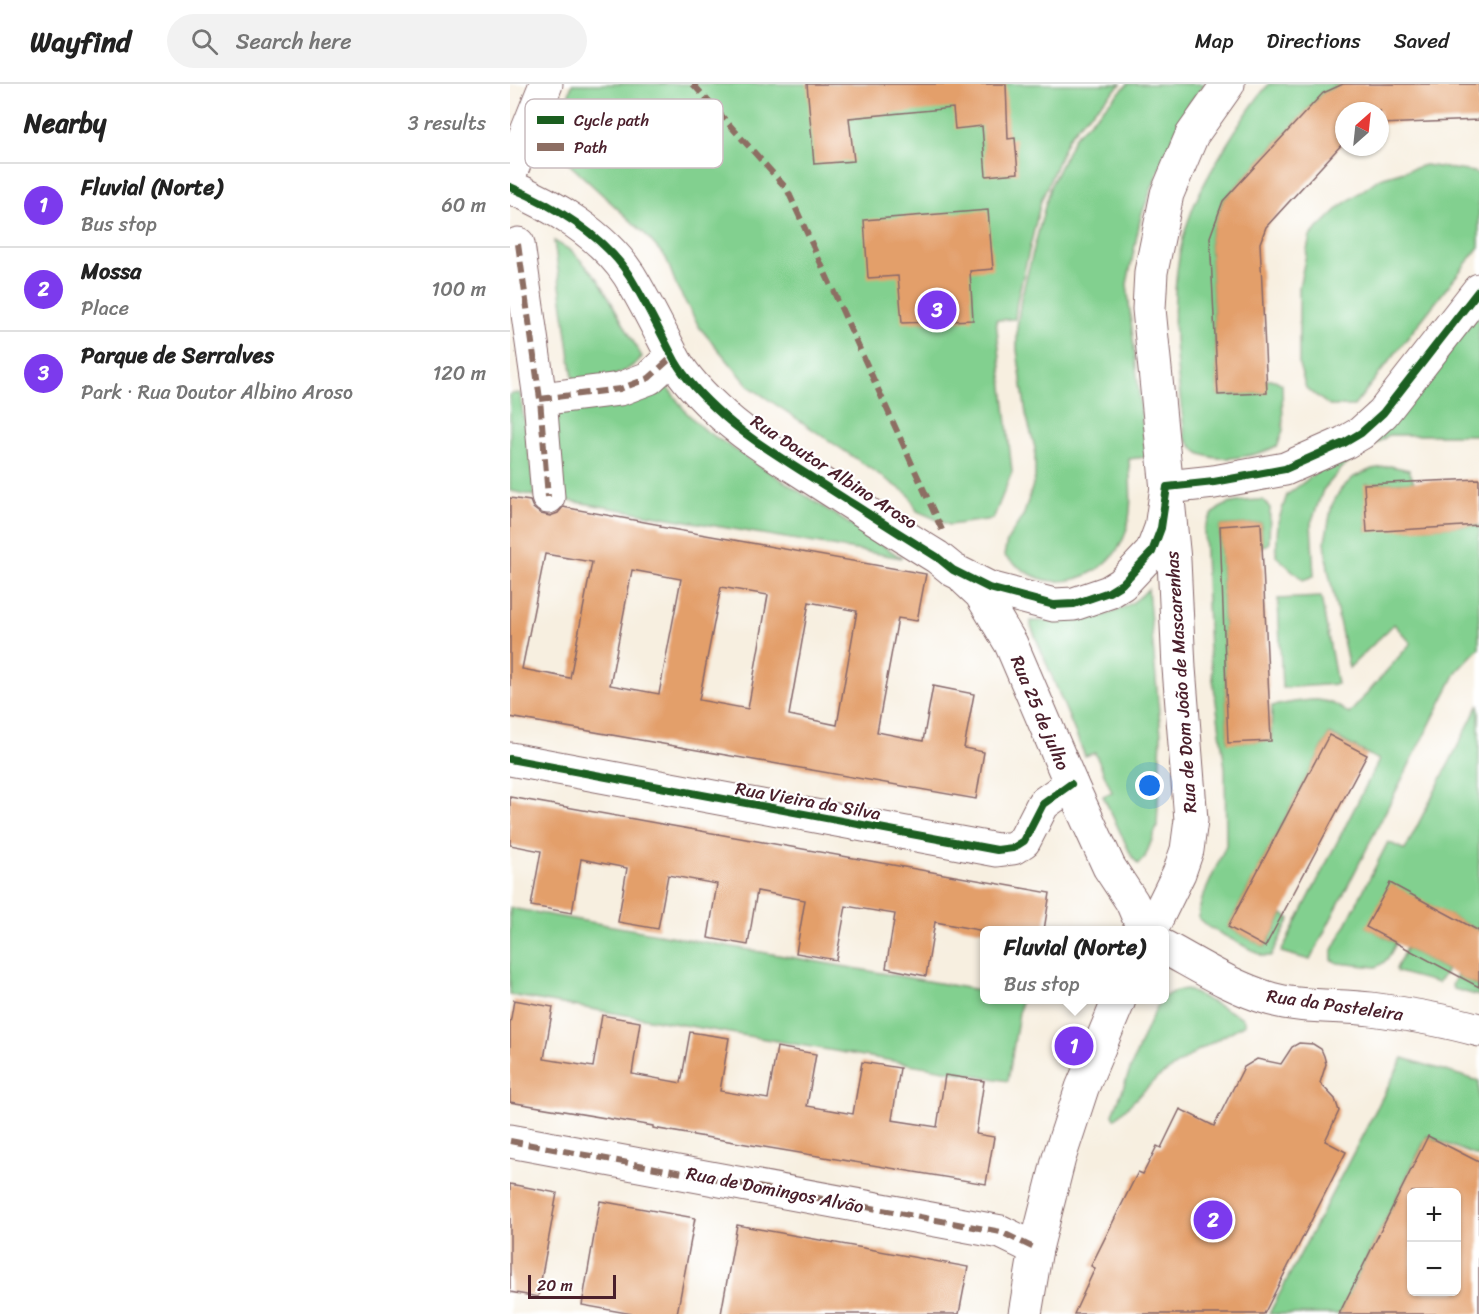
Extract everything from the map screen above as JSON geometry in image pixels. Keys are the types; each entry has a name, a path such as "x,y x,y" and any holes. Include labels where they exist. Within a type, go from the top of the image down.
{"street":[{"path":"540,99 546,84"},
{"name":"Rua de Dom João de Mascarenhas","path":"1153,926 1187,850 1191,820 1179,668 1174,560 1149,309 1151,272 1167,194 1191,135 1228,84"},
{"path":"510,174 525,136"},
{"name":"Rua Doutor Albino Aroso","path":"510,187 537,198 561,212 613,256 642,296 672,357 715,408 756,442 937,557 953,570 989,588 1054,605 1074,604 1109,592 1130,576 1152,552 1161,528 1167,487"},
{"path":"518,244 540,399 548,497"},
{"path":"1167,487 1214,482 1285,469 1361,433 1383,413 1479,290"},
{"path":"540,399 620,389 649,378 672,357"},
{"name":"Rua 25 de julho","path":"953,570 981,594 1011,644 1109,867 1132,902 1142,926"},
{"name":"Rua Vieira da Silva","path":"510,759 708,798 997,850 1013,848 1024,841 1043,804 1071,784"},
{"name":"Rua da Pasteleira","path":"1169,950 1241,989 1273,999 1302,1004 1370,1009 1448,1022 1479,1030"},
{"path":"1025,1314 1036,1249 1059,1158 1082,1088 1117,1004"},
{"name":"Rua de Domingos Alvão","path":"510,1141 1001,1232 1036,1249"}],"green space":[{"path":"572,84 1121,84 1080,123 1068,138 1041,201 1017,301 1015,319 996,320 1012,472 993,519 949,525 917,511 905,492 750,387 700,328 677,287 666,258 644,233 573,168 723,168 723,99 567,99"},
{"path":"1128,84 1205,84 1188,105 1164,157 1141,216 1127,284 1146,457 1129,459 1131,498 1129,518 1124,537 1112,556 1096,570 1075,579 1046,580 1027,572 1004,556 1007,541 1024,514 1035,478 1035,448 1026,414 1017,350 1021,298 1050,187 1075,136"},
{"path":"1269,84 1343,84 1323,93 1223,201 1210,237 1218,395 1266,393 1266,380 1275,380 1282,384 1283,430 1278,445 1270,449 1240,457 1210,457 1196,451 1185,437 1174,321 1178,264 1193,208 1205,183 1242,121"},
{"path":"1425,165 1474,172 1479,175 1479,247 1354,406 1330,406 1306,388 1299,365 1299,287 1310,236 1341,206 1380,178"},
{"path":"554,241 572,251 599,280 642,357 628,369 611,377 574,387"},
{"path":"1479,315 1479,435 1389,435 1343,467 1323,490 1311,523 1314,576 1303,580 1276,556 1278,522 1287,495 1321,469"},
{"path":"661,386 668,388 686,412 703,429 902,558 559,499 549,411"},
{"path":"520,393 535,496 510,491 510,394"},
{"path":"1390,466 1409,470 1414,482 1365,484 1367,531 1479,525 1479,648 1457,671 1310,960 1281,952 1379,760 1329,735 1228,927 1265,947 1283,914 1290,919 1271,956 1263,956 1208,927 1199,919 1202,899 1226,845 1225,768 1209,650 1204,530 1214,513 1227,504 1263,500 1270,508 1269,544 1262,546 1261,523 1220,526 1228,742 1271,741 1272,706 1321,700 1349,714 1411,643 1394,624 1349,668 1328,569 1325,541 1332,505 1341,489 1354,477 1372,469"},
{"path":"1148,589 1161,735 1157,827 1145,857 1138,864 1132,857 1103,796 1112,792 1095,753 1085,756 1031,626 1031,621 1094,618 1123,608"},
{"path":"1321,597 1337,684 1282,688 1278,599"},
{"path":"1479,704 1479,931 1390,884 1367,927 1396,943 1388,957 1376,967 1338,963 1332,960 1332,952 1388,842 1405,850"},
{"path":"510,908 980,990 980,1004 1020,1004 1008,1081 510,995"},
{"path":"1406,948 1447,970 1438,983 1397,972 1396,969"},
{"path":"1457,975 1479,987 1479,996 1454,989 1452,985"},
{"path":"1186,989 1243,1018 1245,1024 1199,1050 1156,1079 1115,1119 1113,1114 1158,1004 1169,1004 1169,994"},
{"path":"1403,1058 1479,1081 1479,1157 1427,1136 1339,1314 1269,1314"}],"building":[{"path":"807,84 1006,84 1008,139 1015,138 1018,173 986,176 982,126 955,129 953,108 849,118 854,161 814,164"},
{"path":"1343,84 1479,84 1479,120 1389,124 1389,102 1335,102 1335,152 1266,227 1260,243 1267,393 1218,395 1210,237 1223,201 1323,93"},
{"path":"988,210 993,269 970,271 973,320 902,323 898,276 868,278 864,220"},
{"path":"1479,479 1479,525 1367,532 1364,484"},
{"path":"510,498 530,501 533,508 541,514 550,516 558,513 563,507 661,525 660,527 926,574 917,621 898,618 877,732 923,741 933,686 974,694 964,748 984,752 976,799 510,717","holes":["545,554 592,562 570,678 522,669","632,570 681,579 659,694 610,685","721,587 768,595 748,709 699,700","809,602 857,611 837,725 789,715"]},
{"path":"1261,523 1271,741 1228,743 1220,526"},
{"path":"1329,735 1367,755 1265,947 1228,927"},
{"path":"510,797 1050,893 1045,926 980,926 980,930 935,922 926,976 886,968 895,914 846,906 836,960 796,953 805,900 757,891 748,945 708,938 717,884 668,875 658,929 618,922 627,868 581,859 572,913 531,906 541,851 510,845"},
{"path":"1390,883 1479,931 1479,987 1366,927"},
{"path":"514,1000 553,1007 544,1059 593,1067 602,1015 640,1022 632,1074 681,1083 690,1032 729,1038 720,1091 768,1099 777,1047 816,1054 807,1106 853,1114 862,1062 900,1068 892,1120 937,1127 945,1075 984,1081 976,1134 994,1137 986,1184 510,1102 510,1024"},
{"path":"1299,1043 1313,1044 1321,1049 1326,1064 1320,1083 1335,1099 1339,1111 1325,1141 1346,1152 1264,1314 1074,1314 1095,1268 1091,1266 1138,1172 1143,1174 1157,1146 1161,1148 1180,1109 1214,1126 1244,1067 1257,1059 1281,1064 1292,1047"},
{"path":"1428,1136 1479,1162 1479,1314 1339,1314"},
{"path":"510,1184 557,1193 538,1297 510,1292"},
{"path":"600,1201 695,1218 677,1314 632,1314 582,1305"},
{"path":"737,1225 968,1267 959,1314 721,1314"}],"marked path":[{"path":"693,84 706,99"},
{"path":"723,118 787,189 942,530"},
{"path":"518,244 540,399 548,497"},
{"path":"540,399 620,389 649,378 672,357"},
{"path":"510,1141 1001,1232 1036,1249"}],"cycle path":[{"path":"510,187 560,212 591,234 618,260 629,275 685,376 738,428 937,557 953,570 989,588 1054,605 1074,604 1109,592 1122,584 1152,552 1161,528 1167,487 1214,482 1285,469 1361,433 1383,413 1479,290"},
{"path":"510,759 997,850 1013,848 1024,841 1043,804 1071,784"}],"place":[{"name":"Parque de Serralves","path":"937,310"},
{"name":"Fluvial (Norte)","path":"1074,1046"},
{"name":"Mossa","path":"1213,1220"}]}
